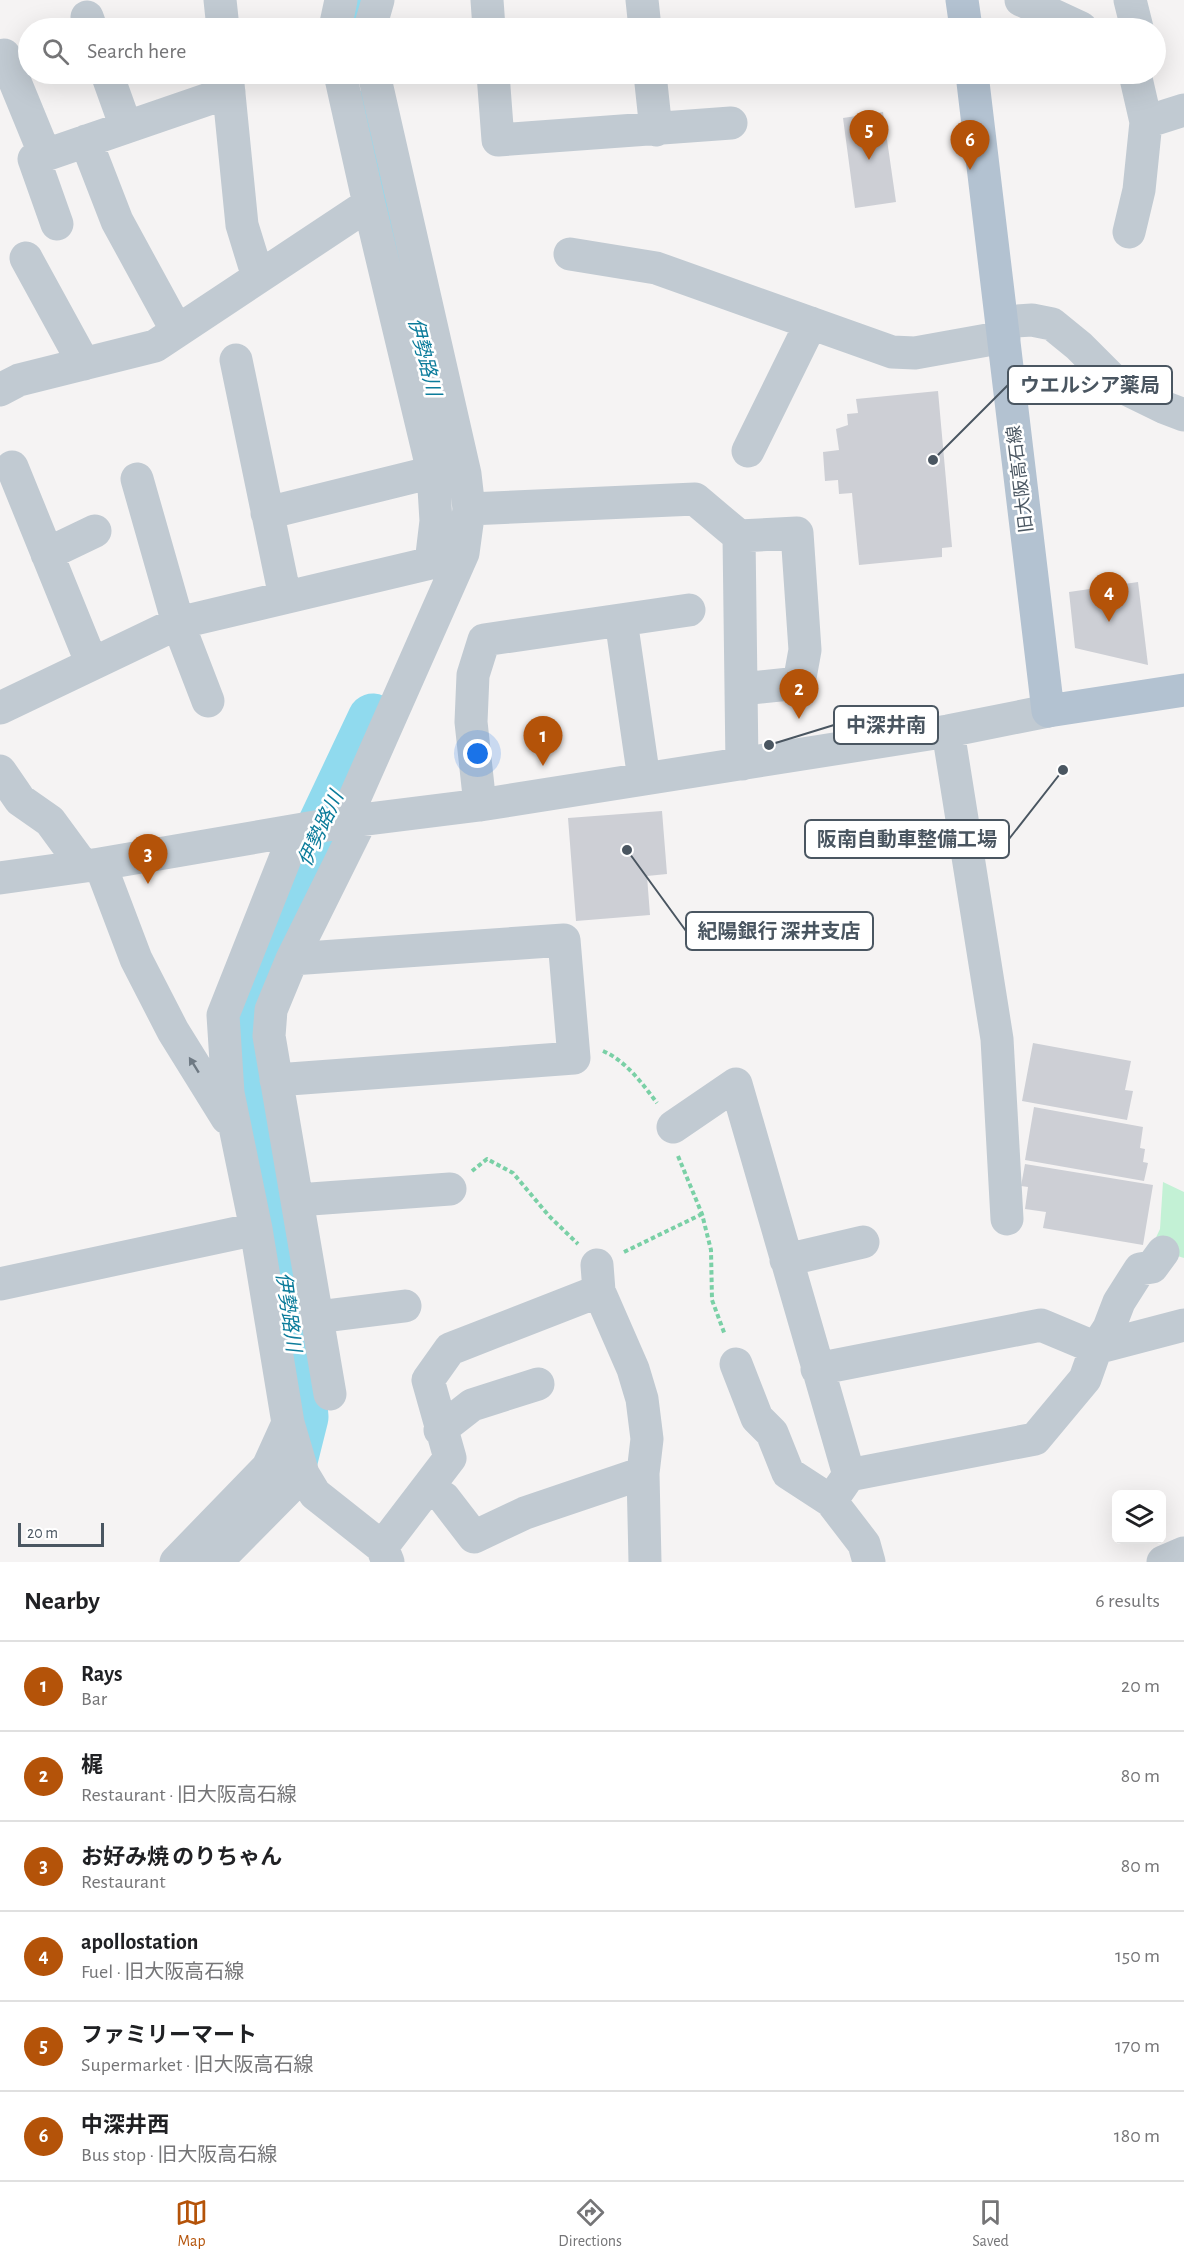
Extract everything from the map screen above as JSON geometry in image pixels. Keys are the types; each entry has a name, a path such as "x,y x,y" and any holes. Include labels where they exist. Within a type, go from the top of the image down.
{"main road":[{"path":"963,0 965,18"},
{"name":"旧大阪高石線","path":"973,84 1048,711"},
{"path":"1048,711 1184,690"}],"street":[{"path":"220,0 222,18"},
{"path":"337,18 341,0"},
{"path":"373,18 378,0"},
{"path":"487,0 488,18"},
{"path":"642,0 644,18"},
{"path":"1021,0 1060,18"},
{"path":"1130,0 1134,18"},
{"path":"4,55 45,155"},
{"path":"111,84 126,127"},
{"path":"57,224 34,159 126,127 226,84"},
{"path":"228,84 242,225 258,277"},
{"path":"0,708 178,623 431,563 436,521 433,472 342,84"},
{"path":"376,84 465,474 469,509 463,553 329,825 223,1015 228,1093 258,1241 288,1424 302,1472 315,1494 385,1555 428,1487 450,1458 440,1430 428,1380 450,1349 598,1278 642,1399 648,1439 643,1473 645,1562"},
{"path":"494,84 498,140 731,123"},
{"path":"651,84 656,130"},
{"path":"1129,232 1139,190 1146,122 1137,84"},
{"path":"1146,122 1184,110"},
{"path":"86,141 117,221 177,331"},
{"path":"0,390 19,380 155,346 369,204"},
{"path":"570,254 656,268 892,352 915,353 1032,320 1052,324 1079,346 1118,385 1184,415"},
{"path":"26,258 84,364"},
{"path":"748,451 811,323"},
{"path":"236,360 285,597"},
{"path":"12,468 92,664"},
{"path":"267,513 433,472"},
{"path":"137,479 178,623 207,701"},
{"path":"469,509 695,499 740,536 797,532 805,650 799,683 742,690"},
{"path":"47,554 95,531"},
{"path":"740,536 742,764"},
{"path":"480,805 471,722 473,675 484,640 689,610"},
{"path":"621,620 644,779"},
{"path":"0,878 329,825 480,805 742,764 948,731 1048,711"},
{"path":"948,731 997,1039 1007,1219"},
{"path":"0,771 20,800 50,821 91,865 173,1031 236,1132"},
{"path":"329,825 292,959 271,1010 269,1036 330,1394"},
{"path":"276,1080 574,1058 564,940 292,959"},
{"path":"673,1127 736,1084 817,1369 840,1488 864,1544 869,1562"},
{"path":"297,1200 450,1189"},
{"path":"0,1284 258,1241 305,1247"},
{"path":"786,1260 863,1242"},
{"path":"736,1364 757,1418 772,1433 788,1473 840,1488 1035,1439 1085,1379 1096,1348 1109,1328 1119,1302 1152,1260"},
{"path":"316,1317 405,1306"},
{"path":"817,1369 1041,1325 1096,1348 1184,1324"},
{"path":"440,1430 472,1405 538,1384"},
{"path":"176,1562 268,1467 288,1424"},
{"path":"216,1562 302,1472"},
{"path":"428,1487 444,1498 474,1537 525,1513 643,1473"}],"path":[{"path":"601,1053 604,1050 616,1058 641,1081"},
{"path":"673,1127 678,1157 702,1214 711,1250 712,1300 736,1364"},
{"path":"450,1189 487,1159 513,1173 549,1216 571,1236 598,1278 702,1214"}],"green space":[{"path":"1163,1182 1184,1192 1184,1258 1151,1248 1160,1229"}],"building":[{"path":"883,112 896,202 855,208 843,118"},
{"path":"938,391 952,547 942,548 942,557 859,565 852,493 839,494 838,480 825,481 823,452 839,450 836,429 848,425 847,414 858,413 856,399"},
{"path":"1138,582 1148,665 1075,648 1069,592"},
{"path":"662,811 667,874 647,876 650,915 576,921 568,818"},
{"path":"1033,1043 1131,1061 1125,1090 1133,1091 1127,1120 1022,1101"},
{"path":"1034,1107 1143,1127 1140,1148 1145,1149 1143,1162 1148,1163 1144,1181 1025,1160"},
{"path":"1025,1164 1153,1185 1143,1245 1043,1228 1046,1212 1025,1209 1028,1187 1021,1186"}],"waterway":[{"name":"伊勢路川","path":"353,18 357,0"},
{"name":"伊勢路川","path":"364,116 406,283"},
{"name":"伊勢路川","path":"282,1473 292,1461 303,1417 299,1372 239,1029 248,983 373,719"}],"place":[{"name":"ファミリーマート","path":"869,160"},
{"name":"中深井西","path":"970,170"},
{"name":"ウエルシア薬局","path":"933,460"},
{"name":"apollostation","path":"1109,622"},
{"name":"梶","path":"799,719"},
{"name":"中深井南","path":"769,745"},
{"name":"Rays","path":"543,766"},
{"name":"阪南自動車整備工場","path":"1063,770"},
{"name":"紀陽銀行 深井支店","path":"627,850"},
{"name":"お好み焼 のりちゃん","path":"148,884"}]}
